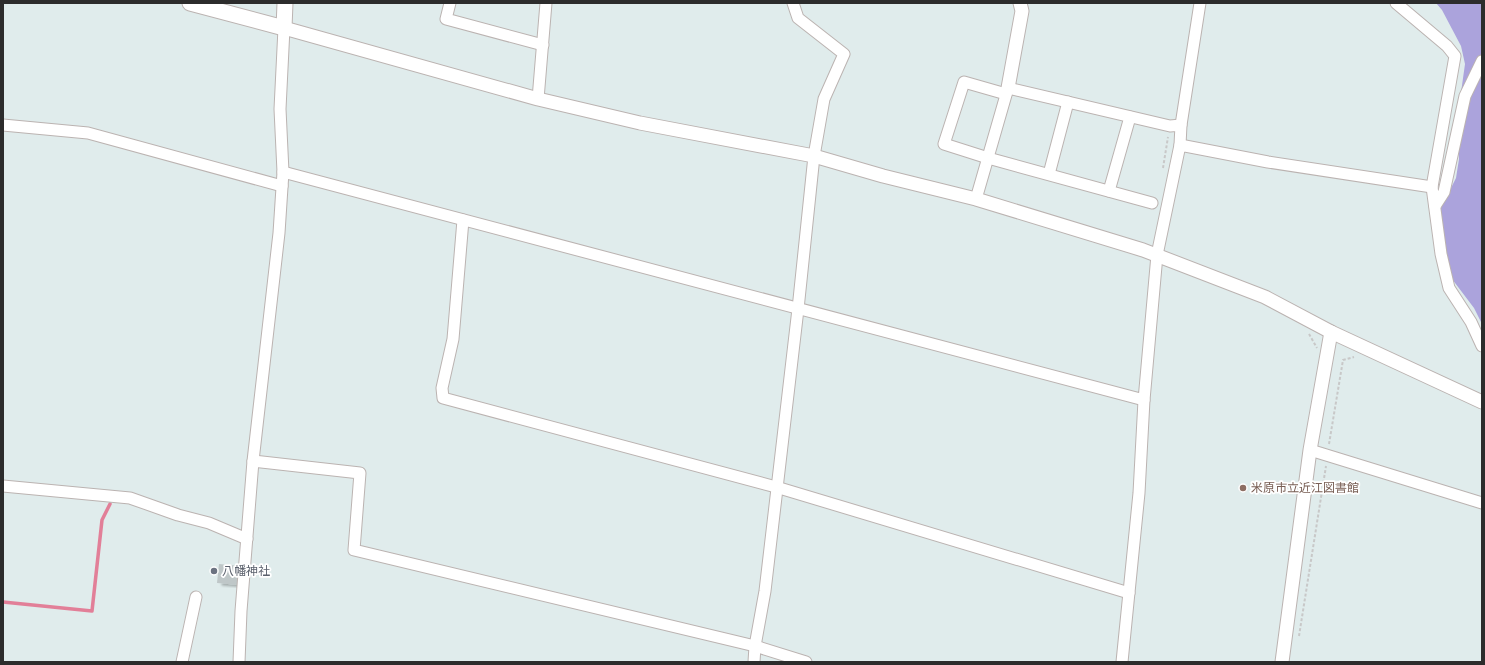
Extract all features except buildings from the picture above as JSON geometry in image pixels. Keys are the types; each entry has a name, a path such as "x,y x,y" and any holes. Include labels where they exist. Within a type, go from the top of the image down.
{"main road":[{"path":"190,3 284,28 285,3"}],"street":[{"path":"450,3 446,20 543,45"},
{"path":"538,99 546,3"},
{"path":"754,662 755,646 765,591 814,156 824,98 844,54 798,18 793,3"},
{"path":"976,199 1007,91 1022,11 1020,3"},
{"path":"1122,662 1139,493 1144,400 1157,255 1180,145 1181,125 1200,3"},
{"path":"1396,3 1447,46 1455,56 1432,187 1441,254 1449,288 1471,322 1482,346"},
{"path":"239,662 253,461 279,233 282,186 280,109 284,28 538,99 640,123 814,156 883,176 976,199 1157,255 1265,297 1331,332 1482,402"},
{"path":"1435,206 1444,192 1465,96 1482,61"},
{"path":"1152,202 988,158 944,144 964,82 1068,102 1170,126 1181,125"},
{"path":"1049,174 1068,102"},
{"path":"1110,191 1130,117"},
{"path":"3,125 88,133 282,186"},
{"path":"1180,145 1268,162 1432,187"},
{"path":"282,172 1144,400"},
{"path":"464,220 453,339 442,388 443,398 776,487 1129,593"},
{"path":"1282,662 1310,450 1331,332"},
{"path":"1310,450 1482,503"},
{"path":"253,461 360,472 354,550 755,646 806,662"},
{"path":"3,486 130,498 178,515 209,523 247,539"},
{"path":"182,662 196,598"}],"path":[{"path":"1308,334 1320,354"},
{"path":"1329,445 1343,360 1354,357"},
{"path":"1298,639 1327,460"}],"shaded area":[{"path":"1436,3 1482,3 1482,324 1474,308 1449,275 1438,214 1456,178 1459,159 1457,121 1465,64 1461,46 1442,10"}],"waterway":[{"path":"3,602 92,611 102,520 110,504"}],"place":[{"name":"米原市立近江図書館","path":"1243,488"},
{"name":"八幡神社","path":"214,571"}]}
